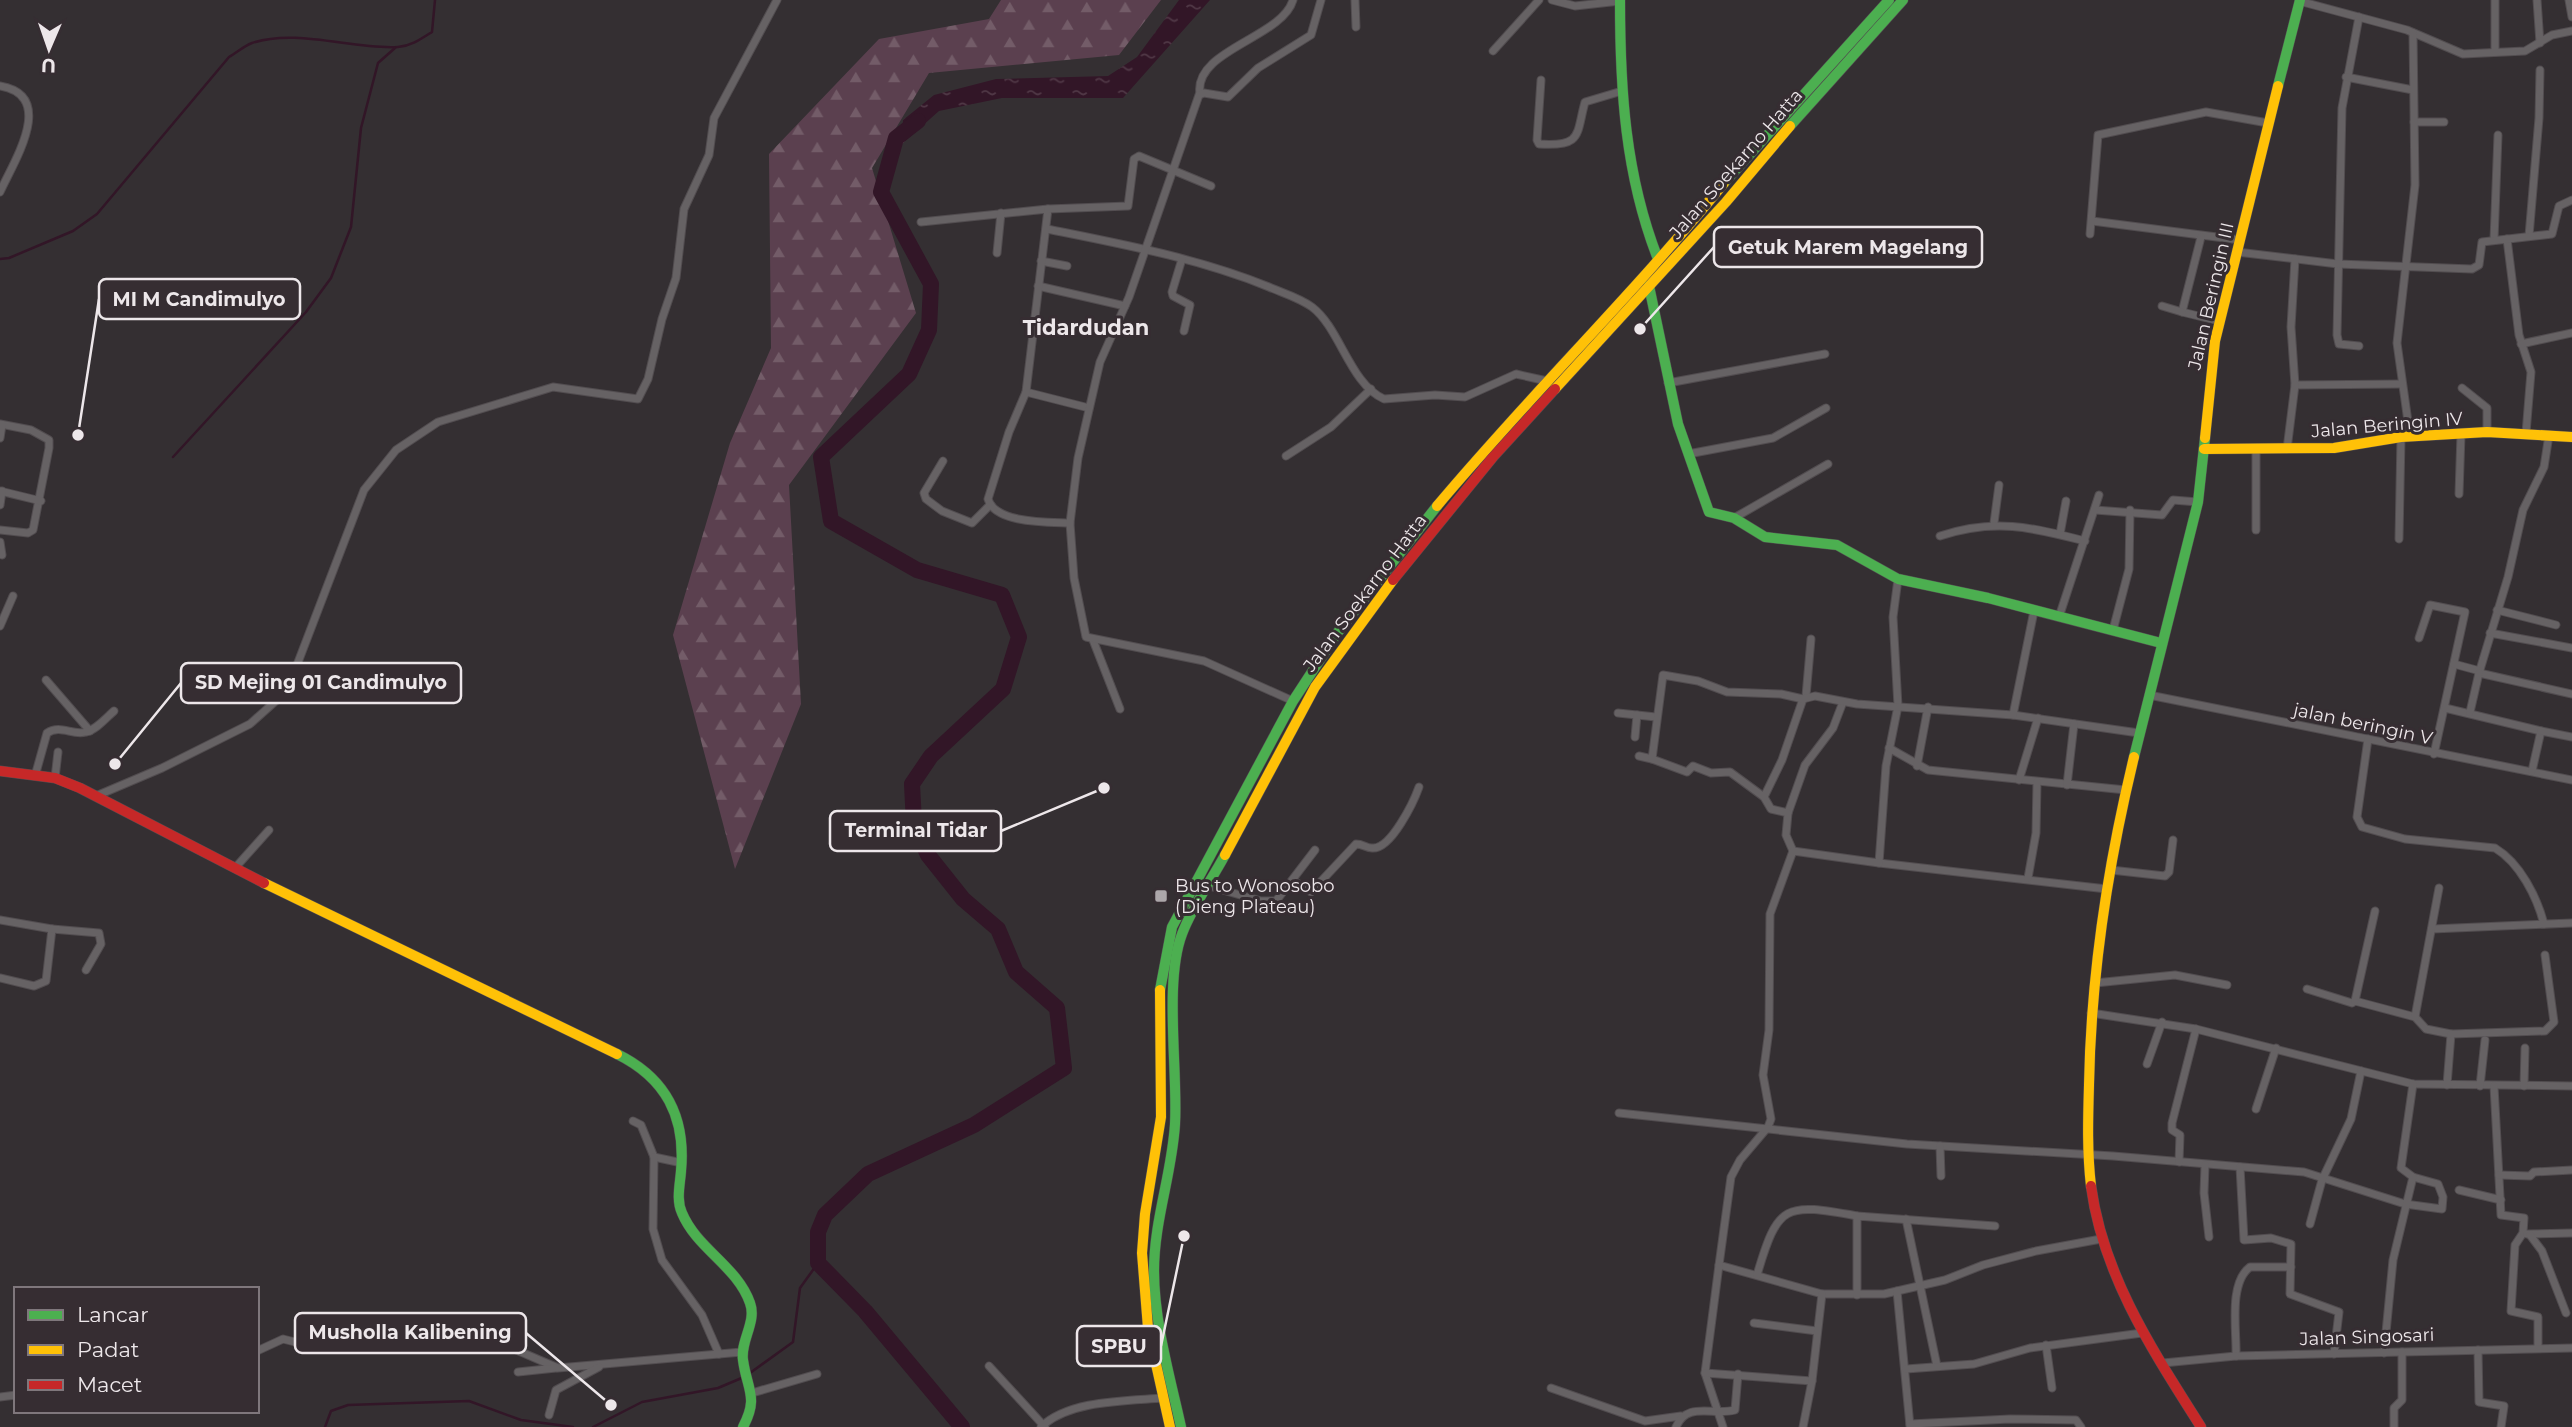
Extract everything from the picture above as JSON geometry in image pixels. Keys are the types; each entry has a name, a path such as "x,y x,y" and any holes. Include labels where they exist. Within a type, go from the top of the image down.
{"main road":[{"path":"1620,0 1622,92 1632,172 1658,259"},
{"name":"Jalan Soekarno Hatta","path":"1170,1427 1145,1311 1141,1270 1143,1224 1161,1116 1160,1011 1166,948 1172,927 1293,701 1338,632 1411,537 1484,450 1725,185 1752,149 1889,0"},
{"name":"Jalan Soekarno Hatta","path":"1181,1427 1166,1361 1154,1272 1158,1216 1171,1161 1175,1123 1175,963 1182,934 1305,704 1348,637 1463,492 1903,0"},
{"name":"Jalan Beringin III","path":"2201,1427 2143,1333 2101,1239 2092,1199 2087,1155 2091,1013 2107,889 2126,790 2197,502 2204,449 2207,393 2219,321 2299,0"},
{"path":"1725,185 1735,190"},
{"path":"1649,286 1668,383 1688,454 1708,510 1734,518 1765,537 1837,545 1898,579 2161,643"},
{"name":"Jalan Beringin IV","path":"2204,449 2346,446 2406,436 2487,432 2572,436"},
{"path":"0,771 55,778 96,796 473,988 633,1062 653,1076 670,1096 681,1121 684,1147 678,1198 681,1212 689,1227 733,1277 750,1303 752,1315 742,1352 752,1393 749,1417 743,1427"},
{"path":"1172,927 1182,934"}],"street":[{"path":"96,796 162,768 250,724 287,691 364,490 386,460 416,436 461,413 519,400 551,387 638,399 648,379 662,318 676,278 683,211 709,155 714,118 777,0"},
{"path":"1293,0 1283,17 1215,61 1200,85 1200,94 1125,306 1100,362 1072,490 1070,523 1084,635 1093,640 1204,661 1293,701"},
{"path":"1200,94 1228,97 1258,68 1307,39 1313,32 1321,0"},
{"path":"1355,0 1356,27"},
{"path":"1493,51 1539,0"},
{"path":"1552,0 1575,6 1620,0"},
{"path":"2299,0 2413,33 2459,53 2525,51 2558,33 2572,31"},
{"path":"2495,0 2495,52"},
{"path":"2537,0 2540,43"},
{"path":"2569,0 2572,17"},
{"path":"2359,17 2346,77 2340,129 2338,264 2338,343 2359,346"},
{"path":"2399,539 2406,436 2398,343 2404,266 2415,185 2413,33"},
{"path":"2529,236 2539,118 2540,71"},
{"path":"2346,77 2413,90"},
{"path":"1541,80 1537,140 1539,144 1560,143 1577,136 1585,102 1622,92"},
{"path":"0,86 14,90 23,97 30,118 23,142 0,192"},
{"path":"2090,234 2095,145 2101,133 2206,112 2268,123"},
{"path":"2414,122 2444,121"},
{"path":"2494,240 2498,135"},
{"path":"921,222 1048,209 1126,207 1131,200 1134,159 1138,156 1211,186"},
{"path":"2237,252 2338,264 2476,268 2480,264 2480,244 2553,234 2559,206 2572,200"},
{"path":"1048,209 1026,392 994,474 988,499 990,505 1019,519 1070,523"},
{"path":"997,253 1001,213"},
{"path":"2092,221 2240,240"},
{"path":"1047,229 1182,259 1248,279 1313,307 1371,389 1388,400 1435,395 1460,398 1474,394 1511,374 1525,374 1548,381"},
{"path":"2182,313 2201,237"},
{"path":"2507,239 2521,344 2532,377 2526,433"},
{"path":"1182,259 1172,293 1191,306 1184,331"},
{"path":"2287,449 2295,385 2291,327 2295,259"},
{"path":"1041,261 1067,266"},
{"path":"1038,286 1125,306"},
{"path":"2162,306 2219,321"},
{"path":"2521,344 2572,333"},
{"path":"1668,383 1825,354"},
{"path":"2295,385 2402,384"},
{"path":"2462,388 2487,408 2487,432"},
{"path":"1286,456 1331,427 1371,389"},
{"path":"1026,392 1089,408"},
{"path":"1688,454 1779,436 1826,408"},
{"path":"0,438 1,424 31,430 49,440 41,501 32,531 0,530"},
{"path":"2459,494 2461,434"},
{"path":"2470,712 2490,633 2508,577 2523,510 2544,467 2549,435"},
{"path":"2256,450 2256,530"},
{"path":"943,461 924,493 926,499 942,511 972,523 990,505"},
{"path":"1734,518 1828,464"},
{"path":"1994,523 1998,485"},
{"path":"0,505 1,491 41,501"},
{"path":"2059,617 2099,495"},
{"path":"2095,510 2130,510 2162,515 2173,500 2197,502"},
{"path":"2060,534 2066,501"},
{"path":"2113,630 2129,569 2130,510"},
{"path":"1940,536 1994,523 2085,541"},
{"path":"0,542 2,555"},
{"path":"1879,863 1889,748 1898,706 1893,617 1898,579"},
{"path":"0,626 13,596"},
{"path":"2419,638 2430,605 2464,611 2434,754"},
{"path":"2497,610 2556,625"},
{"path":"2013,715 2034,611"},
{"path":"2490,633 2572,648"},
{"path":"1764,797 1782,760 1805,698 1811,639"},
{"path":"1093,640 1120,709"},
{"path":"2454,664 2572,694"},
{"path":"1652,759 1660,675 1698,681 1727,692 1781,694 1805,698 1829,697 1843,702 2013,715 2139,733"},
{"path":"46,680 90,731"},
{"name":"jalan beringin V","path":"2149,695 2572,780"},
{"path":"1723,1427 1705,1373 1731,1177 1745,1153 1769,1127 1772,1112 1763,1075 1769,1030 1770,914 1793,850 1786,835 1788,813 1805,765 1833,728 1843,702"},
{"path":"1917,765 1928,707"},
{"path":"2445,708 2572,737"},
{"path":"35,776 47,733 58,728 79,733 90,731 114,711"},
{"path":"1618,713 1656,717"},
{"path":"1635,737 1637,715"},
{"path":"2019,780 2038,718"},
{"path":"2067,785 2074,724"},
{"path":"2532,771 2540,731"},
{"path":"2368,739 2357,817 2362,827 2405,839 2495,848 2507,856 2531,891 2544,924"},
{"path":"1889,748 1917,765 1939,772 2126,790"},
{"path":"55,778 58,752"},
{"path":"1639,756 1687,772 1693,766 1711,773 1730,772 1764,797 1771,809 1788,813"},
{"path":"2028,878 2036,833 2037,782"},
{"path":"1294,881 1306,891 1312,891 1356,844 1373,848 1378,846 1402,823 1419,788"},
{"path":"235,868 269,830"},
{"path":"2111,870 2158,878 2165,876 2169,872 2172,840"},
{"path":"1209,886 1271,902 1278,899 1294,881 1315,850"},
{"path":"1793,850 1879,863 2107,889"},
{"path":"2417,1018 2439,888"},
{"path":"2355,1001 2375,911"},
{"path":"0,920 52,929 99,933 101,944 86,970"},
{"path":"2432,929 2572,923"},
{"path":"0,978 34,986 46,981 52,929"},
{"path":"2307,989 2417,1018 2424,1027 2451,1034 2545,1031 2554,1022 2544,956"},
{"path":"2095,983 2175,975 2227,985"},
{"path":"2091,1013 2196,1029 2413,1084 2572,1086"},
{"path":"2147,1064 2162,1022"},
{"path":"2179,1162 2180,1135 2172,1130 2172,1123 2196,1029"},
{"path":"2447,1085 2451,1034"},
{"path":"2480,1086 2486,1040"},
{"path":"2256,1109 2276,1048"},
{"path":"2524,1086 2525,1048"},
{"path":"2310,1224 2324,1177 2351,1119 2361,1071"},
{"path":"1619,1112 1940,1146 2240,1167 2324,1177 2405,1204 2442,1209 2443,1197 2438,1184 2413,1177 2401,1168 2413,1084"},
{"path":"2494,1086 2501,1215 2524,1218 2527,1234 2542,1251 2566,1313"},
{"path":"633,1121 641,1125 654,1157 653,1229 662,1261 702,1315 719,1354"},
{"path":"1940,1146 1941,1176"},
{"path":"654,1157 682,1163"},
{"path":"2205,1165 2204,1193 2209,1237"},
{"path":"2240,1167 2244,1240 2271,1238 2291,1244 2290,1294 2339,1312 2333,1354"},
{"path":"2499,1175 2530,1176 2534,1172 2572,1170"},
{"path":"2384,1353 2393,1260 2413,1177"},
{"path":"2459,1190 2501,1200"},
{"path":"1757,1275 1770,1232 1789,1213 1811,1208 1857,1216 1995,1226"},
{"path":"1857,1216 1857,1295"},
{"path":"1906,1219 1937,1366"},
{"path":"2538,1348 2538,1317 2511,1311 2515,1245 2527,1234 2572,1233"},
{"path":"1719,1265 1822,1294 1857,1295 1921,1286 2007,1258 2101,1239"},
{"path":"2236,1356 2238,1290 2244,1272 2250,1267 2291,1267"},
{"path":"1897,1291 1910,1426 2076,1420 2081,1427"},
{"path":"1803,1427 1812,1381 1822,1294"},
{"path":"1754,1323 1817,1331"},
{"path":"259,1350 283,1339 311,1346 338,1347 468,1333 486,1336 558,1368"},
{"path":"1906,1369 1974,1364 2046,1345 2143,1333"},
{"path":"2046,1345 2052,1388"},
{"name":"Jalan Singosari","path":"2163,1363 2236,1356 2572,1348"},
{"path":"2478,1350 2479,1402 2504,1406 2501,1427"},
{"path":"518,1372 742,1352"},
{"path":"2394,1427 2394,1408 2402,1400 2402,1352"},
{"path":"549,1415 556,1390 603,1365"},
{"path":"989,1366 1043,1426 1082,1408 1163,1398"},
{"path":"1705,1373 1812,1381"},
{"path":"752,1393 817,1374"},
{"path":"1551,1388 1645,1421 1681,1416 1689,1412 1732,1412 1738,1407 1738,1374"},
{"path":"1676,1427 1681,1416"}],"green space":[{"path":"1001,0 1161,0 1119,55 929,73 872,168 916,313 789,485 801,704 735,869 673,635 730,443 771,348 769,154 879,39 989,19"}],"water":[{"path":"1179,0 1210,0 1123,98 1002,98 939,111 902,144 903,120 934,95 996,79 1108,76 1137,57"}],"waterway":[{"path":"0,259 9,258 73,231 97,214 229,57 246,46 269,39 287,38 363,46 403,46 432,32 435,0"},
{"path":"173,457 306,312 331,278 351,227 361,128 378,63 395,48"},
{"path":"918,121 896,138 881,192 931,284 929,330 909,374 821,457 831,521 917,570 1002,595 1019,637 1003,689 931,756 912,784 914,823 928,855 963,899 998,929 1016,972 1057,1008 1064,1068 974,1125 868,1174 825,1215 818,1232 818,1263 865,1311 962,1427"},
{"path":"750,1373 793,1342 800,1288 818,1263"},
{"path":"593,1427 642,1402 718,1388 744,1377"},
{"path":"325,1427 331,1411 348,1405 469,1401 521,1420 573,1427"}],"traffic: fast":[{"path":"1620,0 1623,99 1631,164 1658,259"},
{"path":"1724,183 1889,0"},
{"path":"1790,126 1903,0"},
{"path":"2278,86 2300,0"},
{"path":"1649,286 1678,424 1709,512 1734,518 1765,537 1837,545 1898,579 1988,598 2161,643"},
{"path":"2134,757 2198,502 2205,438"},
{"path":"1160,990 1172,927 1293,701 1338,632 1437,506"},
{"path":"1181,1427 1160,1330 1154,1271 1157,1234 1175,1124 1174,976 1177,953 1186,924 1225,855"},
{"path":"617,1054 648,1075 669,1101 680,1133 682,1151 679,1198 682,1213 697,1237 736,1278 750,1303 752,1310 743,1360 751,1401 743,1427"}],"traffic: slow":[{"path":"2205,438 2215,341 2278,86"},
{"path":"1555,389 1726,202 1790,126"},
{"path":"1437,506 1508,424 1654,265 1724,183"},
{"path":"2204,449 2334,448 2401,437 2487,432 2572,437"},
{"path":"1225,855 1315,687 1393,580"},
{"path":"2091,1186 2088,1148 2090,1044 2097,961 2116,838 2134,757"},
{"path":"264,883 617,1054"},
{"path":"1160,990 1161,1117 1145,1214 1142,1253 1148,1328 1170,1427"}],"traffic: jam":[{"path":"1393,580 1493,457 1555,389"},
{"path":"0,771 55,778 80,788 264,883"},
{"path":"2091,1186 2097,1219 2118,1282 2148,1341 2201,1427"}],"place":[{"name":"Getuk Marem Magelang","path":"1640,329"},
{"name":"MI M Candimulyo","path":"78,435"},
{"name":"SD Mejing 01 Candimulyo","path":"115,764"},
{"name":"Terminal Tidar","path":"1104,788"},
{"name":"Bus to Wonosobo (Dieng Plateau)","path":"1161,896"},
{"name":"SPBU","path":"1184,1236"},
{"name":"Musholla Kalibening","path":"611,1405"}],"district":[{"name":"Tidardudan","path":"1086,328"}]}
